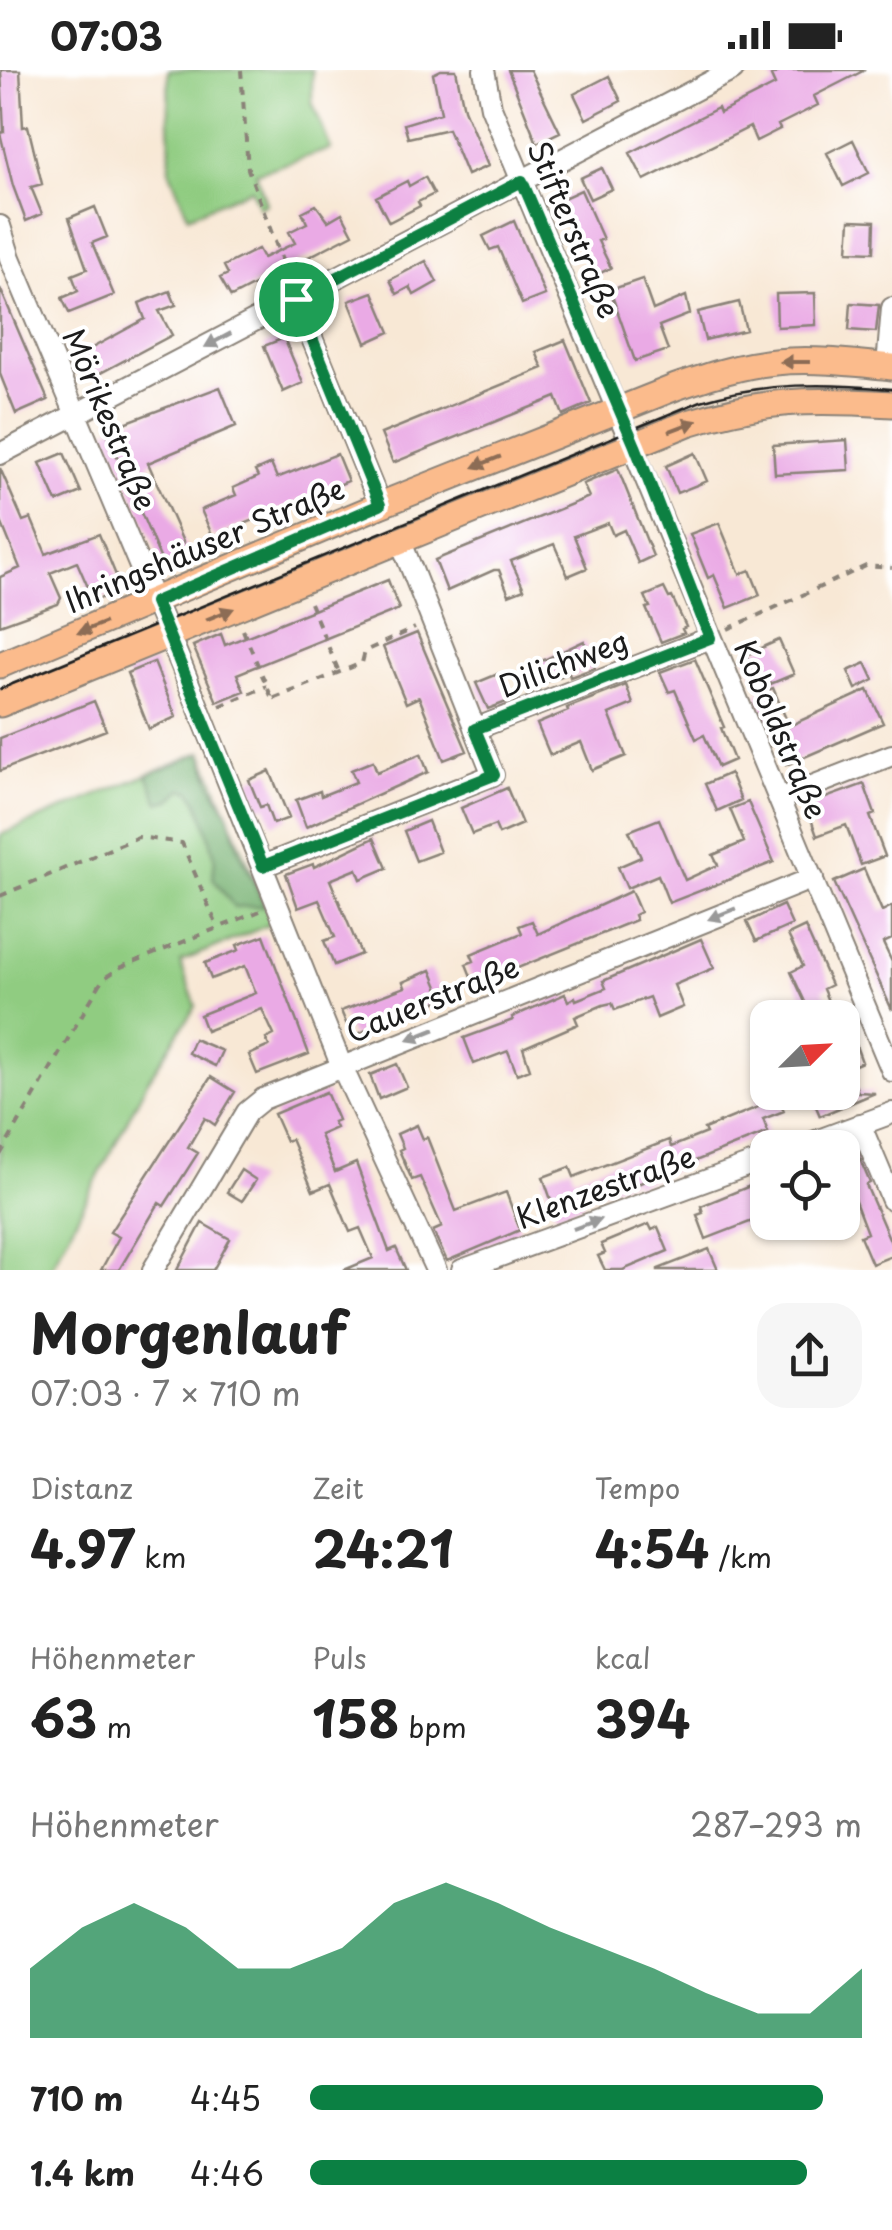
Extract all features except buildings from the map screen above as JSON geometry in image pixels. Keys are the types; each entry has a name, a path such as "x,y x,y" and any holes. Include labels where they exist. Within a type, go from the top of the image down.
{"main road":[{"name":"Ihringshäuser Straße","path":"0,666 380,505 720,372 775,362 890,366"},
{"path":"0,704 688,423 735,409 783,401 892,404"}],"street":[{"name":"Stifterstraße","path":"484,70 491,108 618,409"},
{"path":"0,454 734,70"},
{"name":"Mörikestraße","path":"0,226 202,714 342,1067 436,1270"},
{"path":"296,299 380,505"},
{"path":"890,366 892,308"},
{"name":"Koboldstraße","path":"618,409 892,1072"},
{"path":"402,542 475,729"},
{"name":"Dilichweg","path":"263,866 494,775 475,729 710,638"},
{"path":"778,799 892,755"},
{"name":"Cauerstraße","path":"153,1270 248,1112 263,1099 812,878"},
{"path":"844,1130 892,1113"},
{"path":"860,1124 892,1200"},
{"name":"Klenzestraße","path":"462,1270 750,1165"}],"path":[{"path":"240,70 248,169 296,299"},
{"path":"710,638 866,566 892,568"},
{"path":"301,582 339,672"},
{"path":"234,609 270,700 362,663 365,651 416,630 409,614"},
{"path":"202,714 267,686"},
{"path":"0,896 138,838 182,843 218,928"},
{"path":"0,1155 103,979 121,967 278,904"}],"green space":[{"path":"168,70 312,70 312,102 331,149 256,173 266,204 259,208 251,189 188,216 170,172"},
{"path":"202,752 273,923 180,962 196,1006 147,1082 50,1270 0,1270 0,835"},
{"path":"202,752 211,784 229,815 239,850 265,906 234,907 213,878 214,854 195,797 191,791 182,789 170,800 159,803 147,775"}],"tram line":[{"path":"0,689 701,401 749,390 796,386 892,389"}],"route":[{"path":"522,181 635,446 710,638 475,729 494,775 263,866 155,602 380,505 296,299 522,181"}]}
